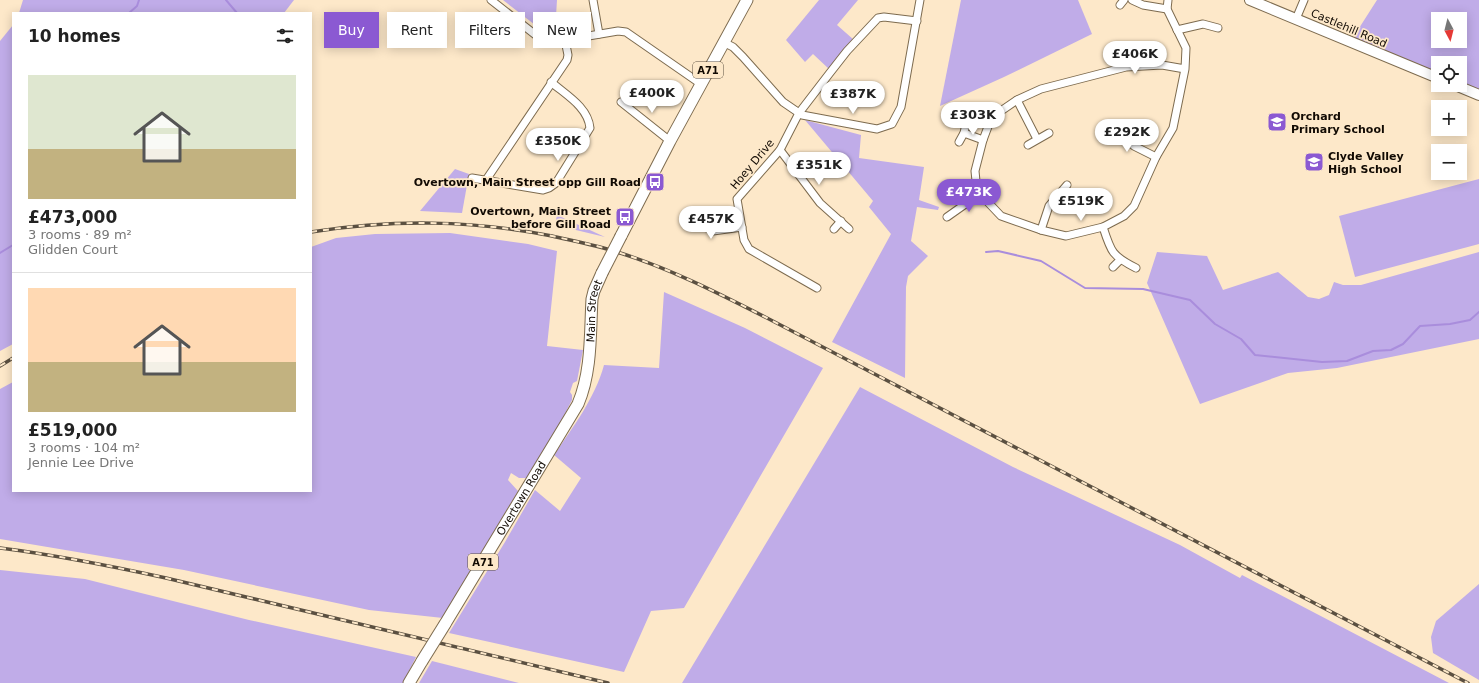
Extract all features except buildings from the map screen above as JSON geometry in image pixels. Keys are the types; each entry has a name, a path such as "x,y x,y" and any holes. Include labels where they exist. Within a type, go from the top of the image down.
{"main road":[{"name":"Main Street","path":"582,394 588,364 592,299 594,291 670,141 723,42 748,0"},
{"name":"Castlehill Road","path":"1250,0 1431,75"},
{"path":"1467,90 1479,95"},
{"name":"Overtown Road","path":"409,683 530,485 578,404 582,394"}],"street":[{"path":"491,0 533,33"},
{"path":"593,0 600,34"},
{"path":"723,42 733,47 783,102 802,115 877,130 892,124 901,107 920,0"},
{"path":"1132,0 1143,5 1167,9"},
{"path":"1168,0 1167,9 1186,48 1185,69 1173,128 1156,156 1134,206 1124,216 1103,227 1066,236 1041,230 1001,216 981,193 976,181 975,171 989,124 998,113 1017,100 1041,89 1126,67 1140,65 1162,65 1185,69"},
{"path":"1296,19 1304,0"},
{"name":"Hoey Drive","path":"817,288 750,249 744,240 737,199 780,150 799,113 847,51 878,18 884,17 917,21"},
{"path":"1177,30 1203,24 1218,28"},
{"path":"591,36 618,31 626,32 701,84"},
{"path":"486,180 567,60 567,48"},
{"path":"472,178 542,190 556,183 590,128 589,120 580,106 551,82"},
{"path":"1017,100 1037,139"},
{"path":"621,102 670,141"},
{"path":"959,142 964,133 966,124"},
{"path":"1111,128 1134,146 1156,156"},
{"path":"964,133 983,140"},
{"path":"1028,145 1049,133"},
{"path":"780,150 820,203 849,229"},
{"path":"1041,230 1049,206 1067,185"},
{"path":"947,217 981,193"},
{"path":"702,225 707,212"},
{"path":"687,217 713,231 742,227"},
{"path":"834,229 840,221"},
{"path":"1103,227 1110,248 1120,260 1136,268"},
{"path":"1113,267 1120,260"}],"shaded area":[{"path":"23,0 294,0 285,12 19,12"},
{"path":"503,0 557,0 556,12 533,12 533,23 525,17 525,12 518,12"},
{"path":"819,0 858,0 837,25 854,40 829,69 813,54 805,62 786,40"},
{"path":"961,0 1078,0 1092,34 940,106"},
{"path":"1377,0 1479,0 1479,90 1467,85 1467,56 1431,56 1431,70 1355,39 1354,36"},
{"path":"12,26 12,345 0,351 0,41"},
{"path":"805,120 861,135 859,158 924,167 919,200 939,207 938,210 917,207 911,241 928,256 908,276 906,287 905,378 832,342 891,234 869,207 873,201"},
{"path":"455,169 469,174 462,213 420,211"},
{"path":"1479,179 1479,244 1355,277 1339,216"},
{"path":"557,215 605,237 555,225"},
{"path":"450,233 528,244 557,251 547,346 583,350 577,381 573,383 570,392 572,395 572,400 555,433 527,478 519,478 511,473 508,480 518,491 443,618 369,610 184,570 0,539 0,389 12,383 12,492 312,492 312,247 336,238 375,234"},
{"path":"1157,252 1207,256 1223,290 1278,272 1308,297 1319,299 1329,295 1334,282 1343,285 1361,285 1479,252 1479,339 1337,368 1288,373 1200,404 1147,283"},
{"path":"664,292 745,328 823,368 684,608 651,611 624,672 449,633 535,490 560,511 581,478 554,455 589,401 604,365 659,368"},
{"path":"860,387 1013,467 1180,545 1240,578 1242,575 1449,683 682,683"},
{"path":"0,570 85,579 249,620 416,657 403,683 0,683"},
{"path":"1479,584 1479,680 1433,653 1431,637 1436,621"},
{"path":"432,661 519,683 419,683"}],"waterway":[{"path":"130,12 137,6 139,0"},
{"path":"226,0 236,12"},
{"path":"0,253 12,246"},
{"path":"986,252 998,251 1041,261 1085,288 1143,289 1190,300 1215,324 1241,339 1255,355 1322,362 1347,361 1373,351 1391,350 1403,344 1420,326 1450,324 1470,320 1479,312"}],"railway":[{"path":"312,232 402,223 462,224 552,236 601,247 636,258 712,290 767,318 1468,683"},
{"path":"0,366 12,359"},
{"path":"0,548 83,561 166,578 608,683"}],"place":[{"name":"Orchard Primary School","path":"1277,122"},
{"name":"Clyde Valley High School","path":"1314,162"},
{"name":"Overtown, Main Street opp Gill Road","path":"655,182"},
{"name":"Overtown, Main Street before Gill Road","path":"625,217"}]}
